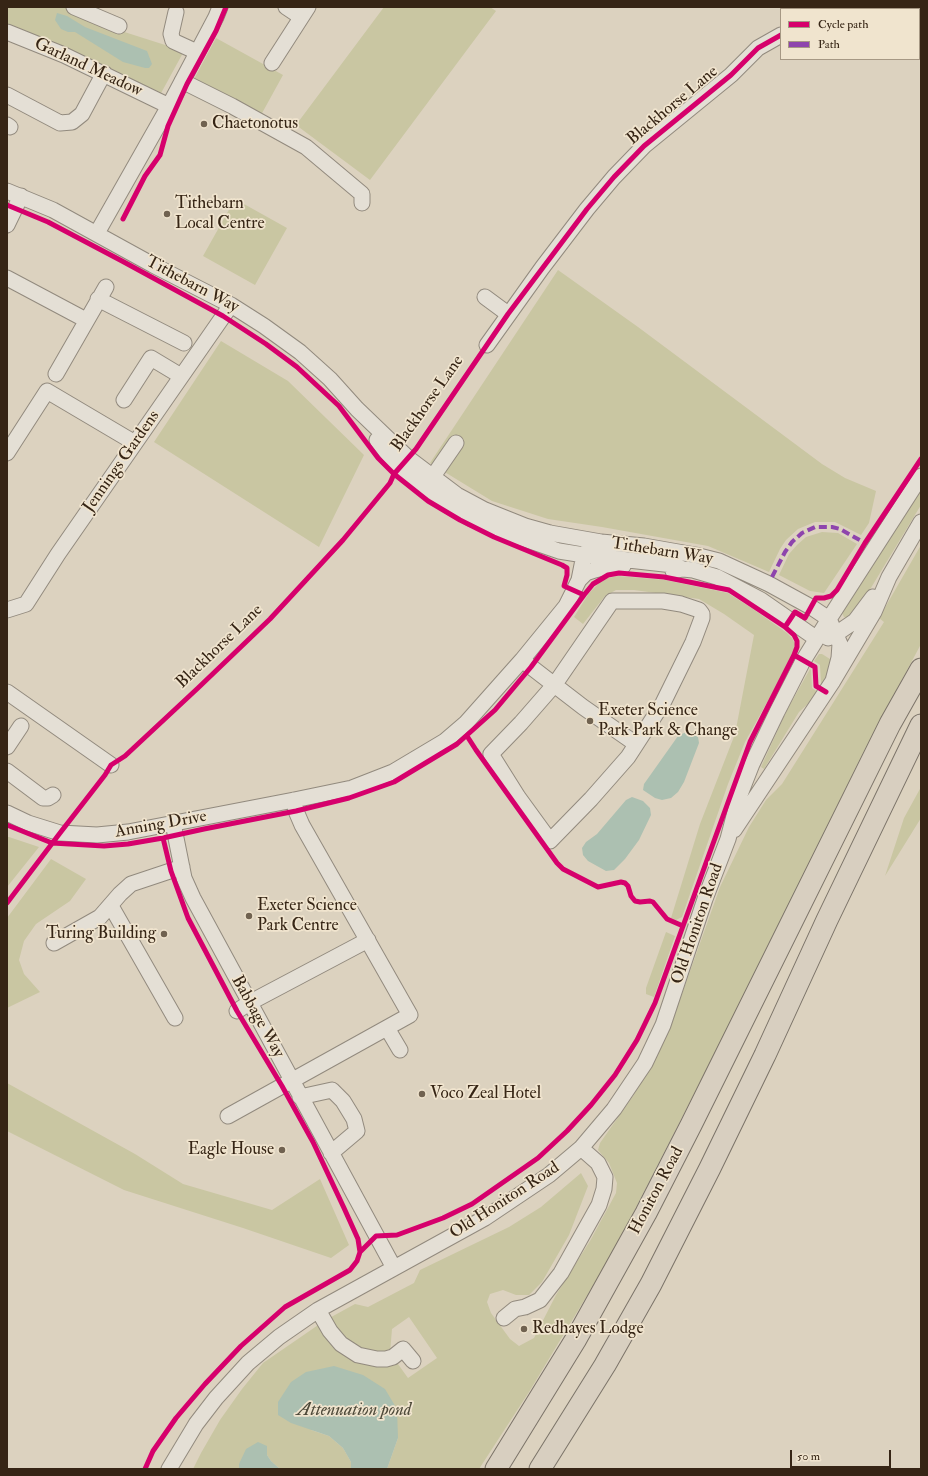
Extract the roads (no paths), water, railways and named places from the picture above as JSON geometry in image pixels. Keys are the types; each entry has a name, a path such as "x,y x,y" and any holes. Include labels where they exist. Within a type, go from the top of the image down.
{"highway":[{"name":"Honiton Road","path":"496,1469 576,1339 646,1213 890,724 921,669"},
{"path":"540,1469 605,1365 651,1284 765,1055 827,920 921,725"}],"street":[{"path":"74,7 118,26"},
{"path":"97,233 169,106 220,7"},
{"path":"272,63 305,12 286,7"},
{"path":"176,12 171,34 173,41 197,52"},
{"name":"Garland Meadow","path":"7,32 46,47 104,73 169,106"},
{"name":"Blackhorse Lane","path":"487,344 587,209 614,177 644,146 731,75 758,48 780,36"},
{"path":"7,95 60,123 72,122 82,114 104,73"},
{"path":"182,81 232,106 306,147 362,194 362,203"},
{"path":"7,225 14,194"},
{"name":"Tithebarn Way","path":"14,194 53,210 97,233 153,265 231,305 264,326 300,352 330,379 357,409 367,428 400,468 428,483 457,495 485,510 525,526 550,533 601,542 644,546 695,555 719,562 769,584 811,607 829,619"},
{"path":"7,278 86,320"},
{"path":"56,374 102,293 184,343"},
{"path":"485,297 508,314"},
{"name":"Jennings Gardens","path":"7,610 26,604 58,554 231,305"},
{"path":"124,400 151,358 181,376"},
{"path":"7,453 47,391 135,443"},
{"path":"428,483 456,443"},
{"name":"Old Honiton Road","path":"169,1469 196,1424 216,1398 248,1363 279,1337 318,1310 485,1218 549,1175 581,1148 614,1109 645,1063 663,1025 705,899 728,839 739,797 752,764 777,712 803,661 921,476"},
{"name":"Tithebarn Way","path":"428,483 449,506 472,519 498,530 559,551 672,565 717,577 761,600 817,639"},
{"name":"Old Honiton Road","path":"728,839 833,681 874,612 889,577 921,522"},
{"name":"Tithebarn Way","path":"550,533 578,547 584,555"},
{"name":"Tithebarn Way","path":"584,555 591,547 601,542"},
{"name":"Anning Drive","path":"7,813 28,823 60,833 97,835 174,829 294,800 352,788 393,772 445,741 466,723 522,660 566,606 579,580 584,555"},
{"name":"Tithebarn Way","path":"579,580 586,574 595,570 616,566 671,571 683,569"},
{"name":"Old Honiton Road","path":"817,639 825,639 836,634 855,621 889,577"},
{"path":"612,601 663,601 699,610 702,614 702,618 693,642 663,703 636,744 628,757 591,799 550,841 518,797 491,754 521,723 555,684 612,601"},
{"name":"Old Honiton Road","path":"829,619 840,644 839,658 833,681"},
{"path":"522,660 583,707 636,744"},
{"path":"7,692 111,765"},
{"path":"7,771 43,798 48,798 53,795"},
{"path":"228,1116 410,1015 302,825 296,811 294,800"},
{"name":"Babbage Way","path":"174,829 182,867 193,898 243,1007 292,1081 394,1268"},
{"path":"54,943 100,917 131,884 182,867"},
{"path":"110,906 175,1018"},
{"path":"243,1007 368,940"},
{"path":"387,1028 400,1050"},
{"path":"300,1097 332,1090 343,1101 354,1119 357,1131 331,1153"},
{"path":"504,1318 515,1309 525,1307 540,1300 561,1273 599,1205 604,1189 605,1177 598,1163 581,1148"},
{"path":"318,1310 330,1331 341,1344 358,1355 377,1360 386,1359 393,1357 403,1349 412,1361"}],"water":[{"path":"57,13 67,16 85,27 147,51 152,64 149,68 145,68 123,62 75,32 68,32 61,29 55,20"},
{"path":"686,732 694,733 698,737 699,743 684,782 678,792 671,798 662,800 655,798 643,790 644,784 678,736"},
{"path":"632,797 643,801 650,808 651,815 639,840 625,859 614,870 606,871 588,861 583,855 582,848 586,842 597,834 626,800"},
{"name":"Attenuation pond","path":"334,1366 363,1375 385,1389 397,1409 398,1438 387,1469 351,1469 351,1462 343,1448 329,1436 291,1423 278,1415 278,1402 291,1382 306,1372"},
{"name":"Attenuation pond","path":"258,1442 267,1446 267,1455 280,1469 239,1469 239,1464 246,1449"}],"place":[{"name":"Chaetonotus","path":"204,124"},
{"name":"Tithebarn Local Centre","path":"167,214"},
{"name":"Exeter Science Park Park & Change","path":"590,721"},
{"name":"Exeter Science Park Centre","path":"249,916"},
{"name":"Turing Building","path":"164,934"},
{"name":"Voco Zeal Hotel","path":"422,1094"},
{"name":"Eagle House","path":"282,1150"},
{"name":"Redhayes Lodge","path":"524,1329"}]}
